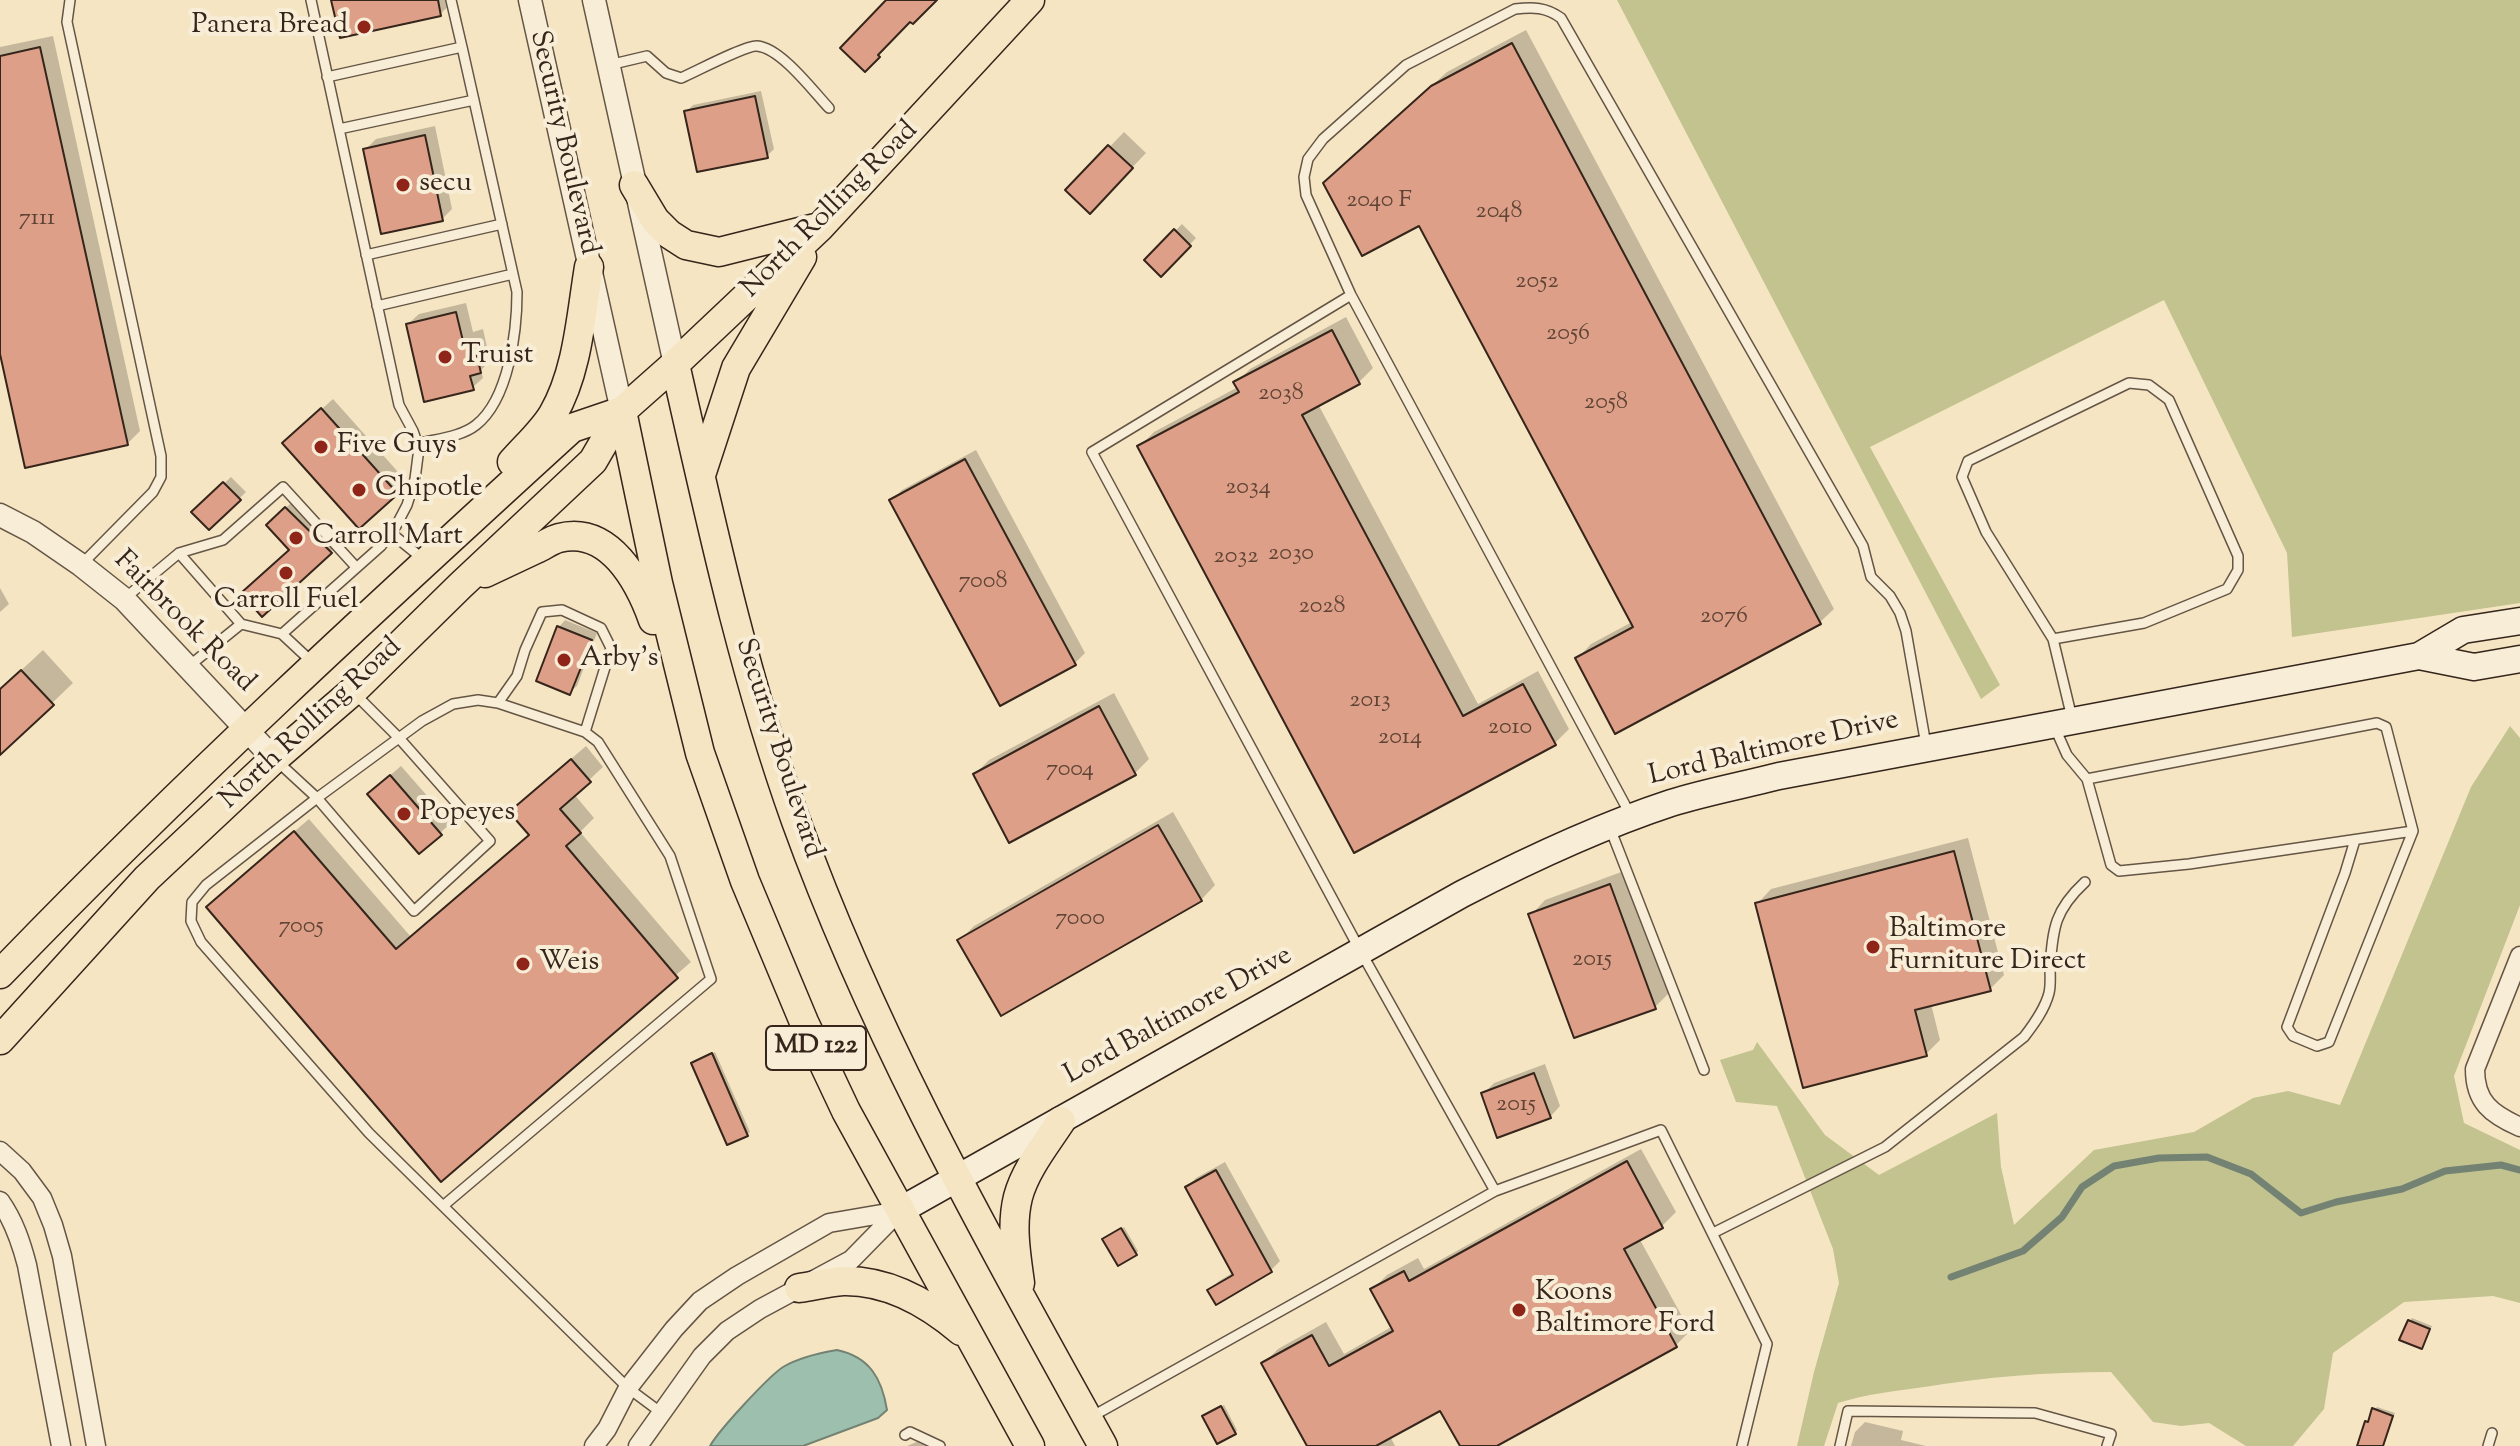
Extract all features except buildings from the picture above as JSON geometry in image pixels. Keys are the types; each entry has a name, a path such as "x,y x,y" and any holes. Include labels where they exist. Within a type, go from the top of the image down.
{"main road":[{"name":"North Rolling Road","path":"0,1040 147,878 274,759 353,691 593,461 622,411 820,227 1030,0"},
{"path":"634,185 655,220 686,245 719,252 820,227"},
{"path":"701,476 736,368 820,227"},
{"path":"426,561 553,415 574,355 589,267"},
{"name":"Security Boulevard","path":"675,364 754,687 796,821 867,993 956,1179 1103,1446"},
{"name":"North Rolling Road","path":"0,974 116,855 246,729 572,428 622,411"},
{"name":"Security Boulevard","path":"622,411 658,583 700,753 745,881 804,1022 846,1111 1030,1446"},
{"path":"460,586 559,538 599,542 619,559 643,594 700,753"},
{"name":"Lord Baltimore Drive","path":"899,1211 1475,887 1542,853 1620,821 1674,802 1779,776 2419,656 2463,630 2520,621"},
{"name":"Lord Baltimore Drive","path":"2419,656 2474,667 2520,659"},
{"path":"1023,1300 1014,1238 1018,1195 1061,1121"},
{"path":"799,1288 844,1281 908,1295 934,1309 973,1342"}],"street":[{"name":"Security Boulevard","path":"530,0 622,411"},
{"name":"Security Boulevard","path":"591,0 609,65 675,364"},
{"name":"Fairbrook Road","path":"0,515 33,532 124,599 274,759"},
{"path":"2520,956 2475,1069 2475,1084 2482,1101 2497,1115 2520,1127"},
{"path":"0,1151 22,1171 35,1189 53,1225 62,1256 96,1446"},
{"path":"0,1201 16,1228 27,1265 61,1446"},
{"name":"Lord Baltimore Drive","path":"638,1446 702,1356 727,1331 760,1309 851,1260 899,1211"},
{"name":"Lord Baltimore Drive","path":"594,1446 607,1429 628,1388 700,1301 829,1223 899,1211"}],"lane":[{"path":"70,0 67,22 161,456 161,477 153,492 81,565"},
{"path":"282,634 381,546 391,533 407,505 415,479 417,444 399,405 311,0"},
{"path":"417,444 461,433 476,425 491,409 502,387 517,321 517,292 451,0"},
{"path":"1704,1070 1620,821 1351,295 1306,195 1304,177 1308,159 1323,139 1406,65 1515,9 1534,7 1550,10 1561,18 1863,546 1871,577 1890,596 1900,613 1927,748"},
{"path":"609,65 647,56 666,73 681,78 754,45 768,49 794,70 829,108"},
{"path":"327,77 462,47"},
{"path":"339,129 474,100"},
{"path":"366,255 502,224"},
{"path":"377,306 513,274"},
{"path":"1351,295 1092,452 1361,952 1495,1191"},
{"path":"2053,639 2144,623 2227,589 2238,570 2238,556 2169,400 2149,385 2129,383 1968,461 1962,477 1986,532 2053,639 2067,755 2087,779 2111,865 2119,871 2189,864 2413,831"},
{"path":"124,599 179,553 223,540 283,487 356,567"},
{"path":"391,533 426,561"},
{"path":"179,553 241,624 282,634 314,665"},
{"path":"498,703 517,676 542,612 562,610 601,628 611,648 585,732"},
{"path":"189,666 241,624"},
{"path":"274,759 317,798 414,911 490,841 353,691"},
{"path":"443,1206 711,979 670,856 598,742 585,732 498,703 478,700 453,704 422,721 317,798 206,885 192,902 191,921 201,942 369,1133 443,1206 628,1388 663,1414"},
{"path":"2087,779 2377,723 2386,727 2413,831 2329,1042 2317,1046 2293,1036 2287,1027 2355,840"},
{"path":"1713,1233 1885,1147 2024,1037 2037,1020 2049,993 2051,952 2058,913 2085,882"},
{"path":"1088,1418 1495,1191 1661,1130 1767,1344 1742,1446"},
{"path":"1840,1446 1848,1411 2035,1413 2111,1434 2107,1446"},
{"path":"905,1435 910,1432 940,1446"},
{"path":"2488,1446 2492,1433"}],"green space":[{"path":"1617,0 2520,0 2520,603 2292,637 2287,553 2164,300 1870,447 2000,685 1981,699"},
{"path":"2510,726 2520,738 2520,905 2454,1076 2464,1123 2520,1150 2520,1303 2493,1296 2404,1302 2333,1353 2324,1409 2293,1446 2246,1446 2209,1423 2181,1426 2153,1422 2111,1372 1994,1378 1859,1397 1838,1403 1824,1446 1797,1446 1839,1283 1833,1249 1777,1106 1736,1102 1720,1060 1753,1050 1757,1042 1825,1135 1879,1175 1997,1113 2001,1167 2014,1225 2094,1150 2194,1132 2253,1098 2288,1091 2340,1105 2471,787"}],"shaded area":[{"path":"837,1350 858,1358 878,1379 887,1410 878,1418 803,1446 710,1446 744,1404 783,1367 803,1358"}],"waterway":[{"path":"1951,1277 2023,1251 2062,1217 2082,1187 2114,1166 2159,1158 2207,1157 2251,1174 2301,1213 2336,1202 2402,1189 2445,1171 2501,1165 2520,1170"}],"place":[{"name":"Panera Bread","path":"364,27"},
{"name":"secu","path":"403,185"},
{"name":"Truist","path":"445,357"},
{"name":"Five Guys","path":"321,447"},
{"name":"Chipotle","path":"359,490"},
{"name":"Carroll Mart","path":"296,538"},
{"name":"Carroll Fuel","path":"286,573"},
{"name":"Arby's","path":"564,660"},
{"name":"Popeyes","path":"404,814"},
{"name":"Baltimore Furniture Direct","path":"1873,947"},
{"name":"Weis","path":"523,964"},
{"name":"Koons Baltimore Ford","path":"1519,1310"}]}
